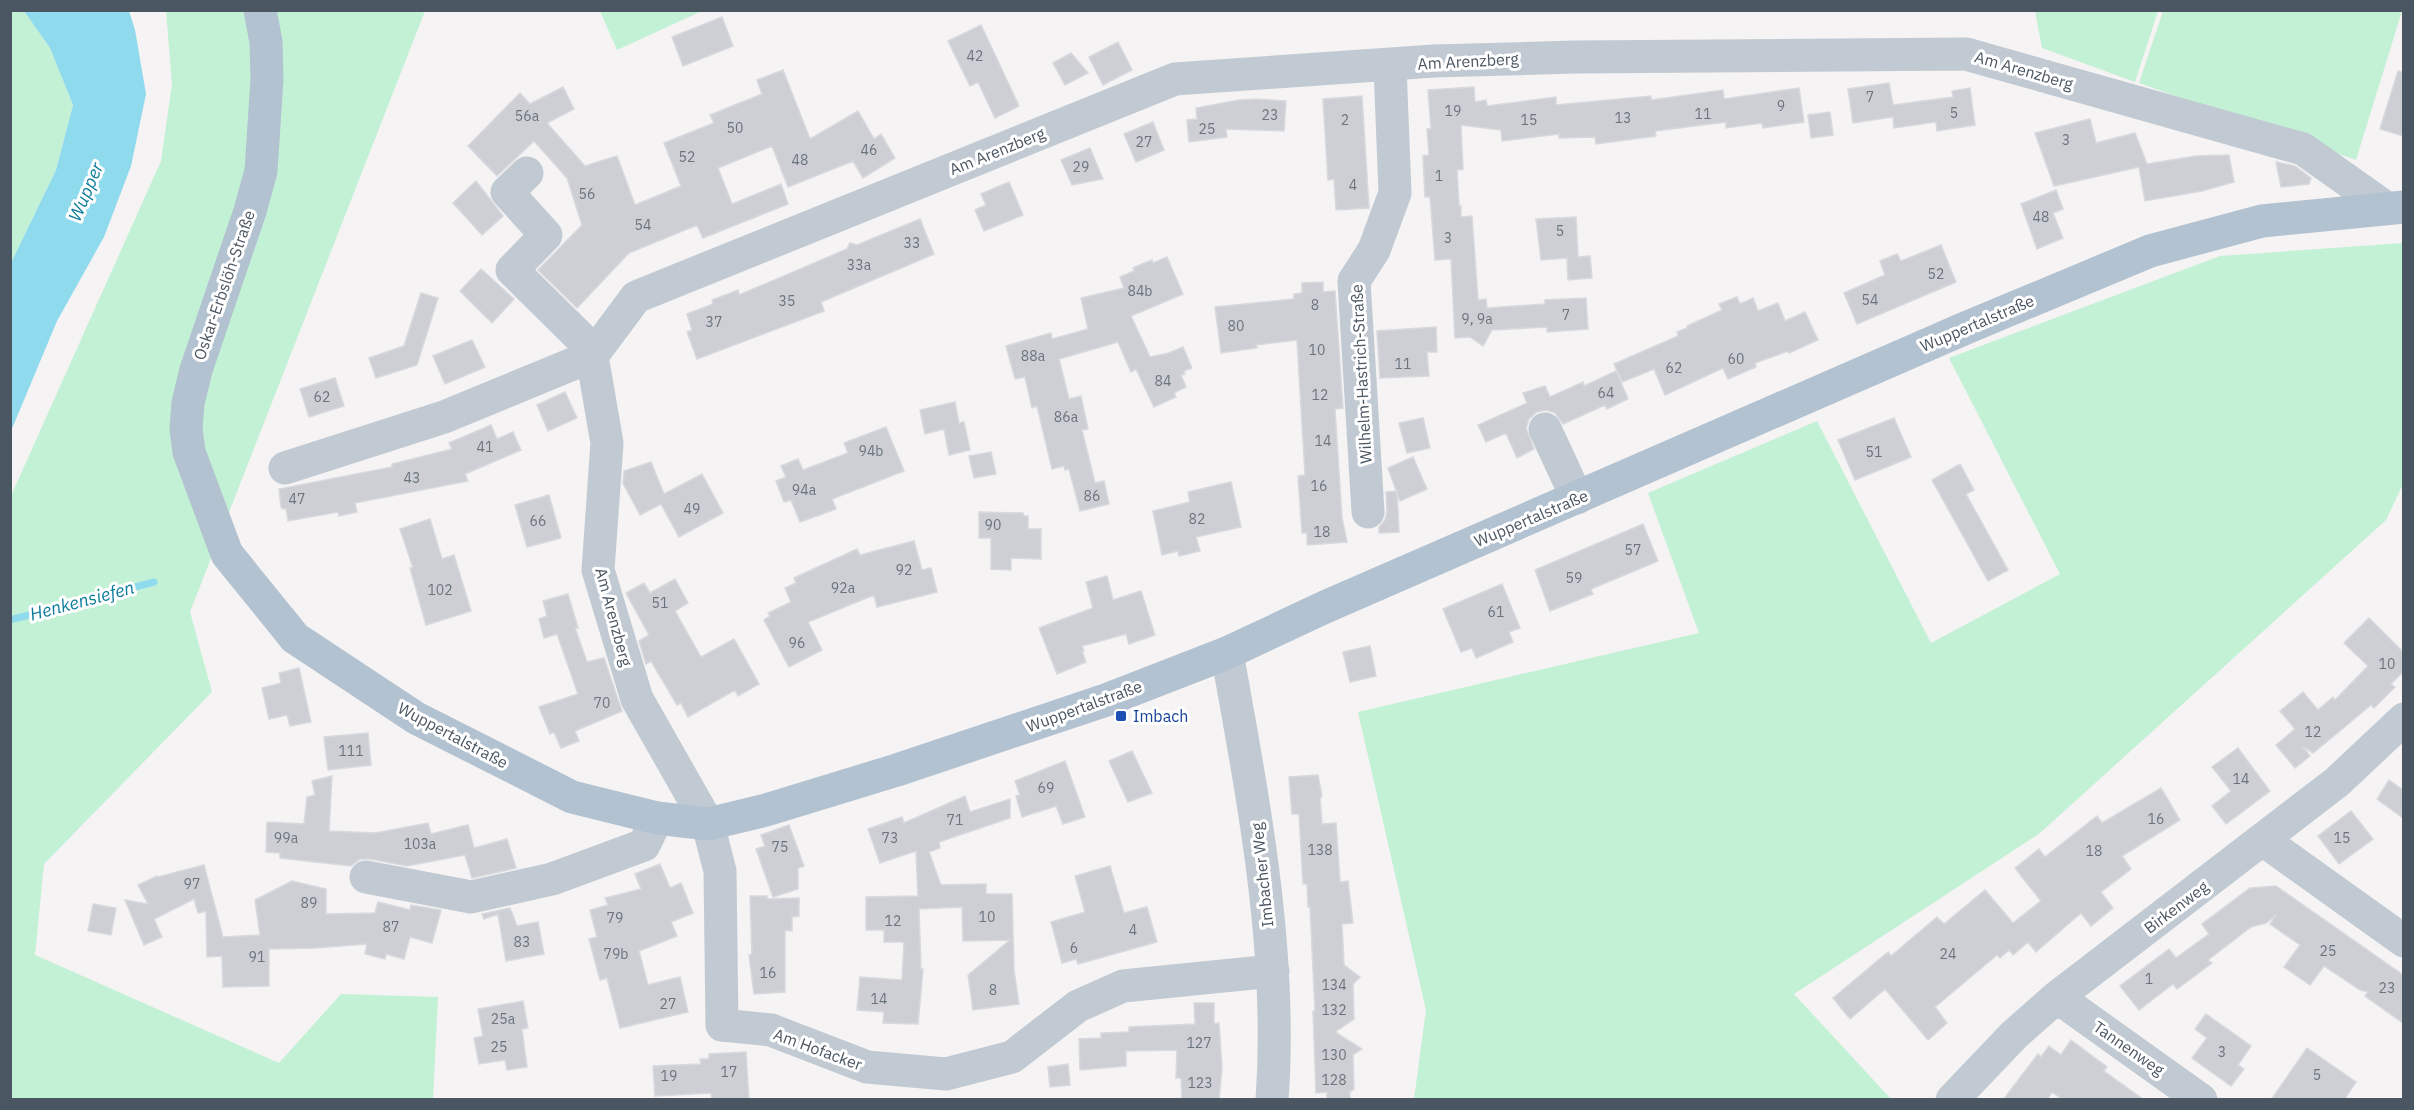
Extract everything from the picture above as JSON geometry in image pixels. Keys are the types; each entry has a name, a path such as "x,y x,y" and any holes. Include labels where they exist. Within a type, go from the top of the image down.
{"main road":[{"name":"Oskar-Erbslöh-Straße","path":"227,554 189,452 186,429 188,403 195,370 250,211 261,171 267,79 266,42 260,10"},
{"name":"Wuppertalstraße","path":"227,554 295,638 416,718 572,797 657,818 708,824 766,810 1029,727 1227,653 1324,607 1961,330 2151,251 2262,220 2394,207"}],"street":[{"name":"Am Arenzberg","path":"708,824 637,699 598,570 607,443 593,354 636,297 1175,80 1434,62 1575,57 1966,54 2303,149 2394,207"},
{"name":"Wilhelm-Hastrich-Straße","path":"1368,512 1354,281 1374,250 1395,193 1390,66"},
{"path":"285,468 444,417 593,354 512,270 546,235 507,192 527,172"},
{"path":"1545,429 1577,498"},
{"name":"Imbacher Weg","path":"1227,653 1256,815 1273,970 1273,1085"},
{"name":"Birkenweg","path":"1952,1100 2014,1035 2057,998 2337,782 2403,719"},
{"path":"366,877 471,897 552,879 644,845 657,818"},
{"name":"Am Hofacker","path":"708,824 720,871 722,1025 771,1030 867,1067 946,1074 1012,1058 1078,1006 1123,986 1273,970"},
{"path":"2263,840 2403,942"},
{"name":"Tannenweg","path":"2057,998 2201,1100"},
{"path":"1251,1100 1273,1085"}],"green space":[{"path":"2035,10 2158,11 2135,82 2042,48"},
{"path":"11,11 24,11 50,48 73,105 56,170 11,263"},
{"path":"166,11 425,11 190,612 212,692 44,864 35,955 279,1063 341,994 438,997 433,1099 11,1099 10,498 161,161 172,84"},
{"path":"600,11 702,11 617,50"},
{"path":"2163,11 2402,11 2356,160 2139,83"},
{"path":"2403,243 2403,484 2386,520 2040,833 1794,994 1891,1099 1414,1099 1426,1010 1358,712 1699,633 1648,493 1817,421 1931,643 2060,574 1949,358 2220,256"}],"water":[{"name":"Wupper","path":"24,11 129,11 135,30 146,94 131,166 104,237 57,321 11,431 11,263 56,170 73,105 50,48"}],"building":[{"path":"722,17 733,46 683,66 672,37"},
{"path":"981,25 1019,106 995,118 978,82 970,86 948,41"},
{"path":"1118,42 1132,70 1103,85 1089,57"},
{"path":"1071,53 1088,73 1065,85 1053,63"},
{"path":"783,70 810,139 858,111 874,139 881,134 895,158 863,178 853,161 788,187 772,146 718,168 732,204 781,184 788,204 703,238 697,225 629,253 577,308 538,270 582,225 567,178 534,141 497,176 468,146 520,93 530,104 563,87 574,109 547,123 585,166 617,156 635,205 681,186 664,143 714,123 710,115 762,94 757,80"},
{"path":"2398,71 2403,72 2403,136 2380,129"},
{"path":"1889,83 1893,105 1953,97 1952,91 1970,88 1975,125 1937,131 1936,122 1894,128 1893,117 1853,123 1848,89"},
{"path":"1474,87 1475,102 1486,100 1487,106 1556,97 1556,105 1651,96 1651,100 1723,90 1724,99 1799,88 1804,122 1763,128 1762,123 1726,128 1726,122 1655,131 1656,136 1596,144 1595,137 1559,138 1559,134 1502,141 1501,130 1461,125 1463,169 1457,170 1459,206 1461,206 1461,217 1472,216 1478,300 1486,299 1487,308 1545,304 1545,300 1586,298 1588,329 1547,332 1547,327 1492,330 1483,346 1470,337 1455,338 1451,259 1435,260 1430,197 1425,197 1423,156 1429,155 1427,129 1431,129 1428,90"},
{"path":"1362,96 1369,208 1336,210 1334,179 1328,180 1323,99"},
{"path":"1256,99 1286,101 1284,131 1226,129 1227,137 1189,142 1187,120 1197,119 1196,108"},
{"path":"1830,112 1833,135 1811,138 1808,115"},
{"path":"2090,119 2096,143 2135,133 2147,164 2196,156 2229,155 2234,182 2202,191 2145,201 2139,167 2054,186 2035,133"},
{"path":"1153,122 1164,150 1136,162 1124,134"},
{"path":"1090,148 1103,179 1072,185 1061,160"},
{"path":"2276,162 2295,166 2311,178 2309,184 2281,187"},
{"path":"476,181 503,216 482,235 453,203"},
{"path":"1009,182 1023,215 984,231 975,210 986,205 981,194"},
{"path":"2056,190 2063,209 2053,213 2063,238 2037,249 2021,204"},
{"path":"1576,217 1578,257 1590,256 1592,278 1568,280 1567,258 1541,260 1536,219"},
{"path":"920,219 934,254 821,302 824,311 697,359 687,332 692,330 687,314 713,304 712,300 738,290 739,295 847,249 850,243 857,245"},
{"path":"1941,245 1956,282 1857,324 1844,293 1885,275 1880,261 1897,254 1901,261"},
{"path":"1167,257 1183,294 1131,316 1150,357 1183,347 1192,368 1181,375 1186,387 1174,393 1176,397 1154,407 1136,369 1131,372 1118,342 1059,359 1069,399 1081,396 1088,429 1082,430 1095,483 1104,481 1109,504 1080,511 1069,469 1065,470 1064,466 1052,469 1037,406 1032,408 1025,377 1015,379 1006,346 1051,333 1052,339 1088,329 1081,298 1124,288 1120,277 1134,271 1133,268 1142,264 1152,260 1153,263"},
{"path":"481,269 514,299 492,323 460,291"},
{"path":"1323,282 1323,292 1335,291 1343,408 1335,409 1342,518 1347,542 1307,545 1307,533 1302,533 1298,476 1305,475 1297,340 1256,345 1257,348 1221,353 1215,307 1294,299 1294,294 1302,293 1302,283"},
{"path":"421,293 438,298 417,365 376,378 369,358 404,346"},
{"path":"1737,297 1740,304 1753,298 1758,311 1778,303 1785,321 1805,312 1818,340 1789,353 1788,351 1755,363 1756,367 1728,379 1723,368 1665,395 1654,369 1622,382 1614,364 1678,336 1677,332 1687,326 1722,310 1719,304"},
{"path":"1436,327 1437,352 1427,352 1429,376 1380,378 1377,331"},
{"path":"472,340 485,367 445,384 433,356"},
{"path":"1616,371 1628,399 1607,409 1605,405 1563,424 1555,413 1546,410 1537,412 1529,419 1526,428 1534,449 1517,458 1506,433 1486,442 1478,425 1527,403 1523,393 1545,386 1550,397 1583,382 1584,386"},
{"path":"335,378 344,406 309,417 300,389"},
{"path":"565,392 577,418 548,431 537,405"},
{"path":"955,402 959,423 964,422 970,450 949,455 944,429 925,434 920,410"},
{"path":"1423,418 1430,448 1407,453 1399,423"},
{"path":"1894,418 1911,457 1855,480 1838,440"},
{"path":"491,425 497,439 513,432 521,450 465,474 468,481 355,503 357,512 339,516 338,512 288,521 286,508 281,507 279,489 392,467 392,464 452,449 449,443"},
{"path":"886,427 904,471 832,499 836,509 800,522 791,500 784,502 776,481 786,477 781,466 798,459 803,470 848,453 844,443"},
{"path":"991,452 996,474 974,478 969,456"},
{"path":"1413,457 1427,489 1400,501 1388,468"},
{"path":"651,462 664,494 702,474 723,513 679,537 661,504 640,515 623,483 624,471"},
{"path":"1960,464 1974,490 1966,494 2008,570 1988,581 1932,480"},
{"path":"1231,482 1241,527 1196,537 1200,551 1179,556 1178,551 1162,555 1153,511 1190,502 1188,492"},
{"path":"1397,491 1399,532 1379,533 1379,527 1385,520 1387,511 1386,492"},
{"path":"549,495 561,538 527,547 515,505"},
{"path":"979,512 1023,513 1024,516 1028,516 1028,529 1041,529 1041,559 1011,558 1011,570 991,569 991,538 979,538"},
{"path":"430,519 442,559 454,555 471,611 426,625 410,568 413,568 400,529"},
{"path":"1643,524 1658,561 1591,589 1593,594 1550,611 1535,570"},
{"path":"914,541 922,570 931,568 937,592 877,607 874,595 808,622 822,650 789,667 764,620 770,616 768,613 791,602 785,588 796,583 794,578 857,549 860,555"},
{"path":"1107,576 1113,600 1141,591 1155,635 1129,644 1126,634 1082,646 1086,662 1057,674 1039,628 1093,608 1086,582"},
{"path":"675,579 688,603 675,611 701,657 734,639 759,684 738,696 735,690 688,717 681,703 677,705 651,661 646,664 639,641 649,635 626,593 644,583 650,593"},
{"path":"1502,584 1520,628 1509,632 1513,642 1476,658 1472,648 1461,652 1443,609"},
{"path":"568,594 578,628 575,628 587,662 604,658 622,711 575,731 579,741 561,748 554,732 550,734 539,707 578,694 557,634 544,638 539,619 547,616 543,601"},
{"path":"2369,618 2403,652 2403,672 2391,684 2395,687 2374,708 2371,705 2313,753 2302,746 2310,756 2295,768 2276,745 2295,729 2280,711 2303,692 2318,710 2333,697 2335,700 2368,666 2344,643"},
{"path":"1370,646 1376,676 1350,682 1343,652"},
{"path":"299,668 311,722 290,726 287,715 269,719 262,688 281,683 279,673"},
{"path":"368,733 371,765 328,770 324,737"},
{"path":"2238,748 2270,791 2226,824 2212,806 2231,791 2212,767"},
{"path":"1132,751 1152,793 1128,802 1109,761"},
{"path":"1065,761 1085,817 1063,824 1056,806 1022,817 1016,796 1020,795 1015,781"},
{"path":"1318,775 1322,796 1320,798 1322,824 1336,823 1340,882 1348,881 1353,923 1342,924 1344,965 1360,977 1353,984 1354,1019 1335,1032 1362,1049 1353,1055 1354,1089 1350,1092 1350,1100 1327,1100 1327,1092 1316,1093 1310,907 1308,907 1307,884 1303,884 1299,814 1292,814 1289,777"},
{"path":"332,776 329,831 375,833 428,823 431,834 468,825 474,848 507,839 516,868 472,878 465,855 407,866 360,859 351,866 280,858 280,853 266,852 267,822 304,824 307,797 315,795 312,781"},
{"path":"2389,780 2403,790 2403,818 2377,799"},
{"path":"2161,788 2180,820 2122,856 2131,869 2101,892 2113,908 2091,926 2081,913 2036,952 2028,942 2013,955 2009,950 2000,958 1997,955 1935,1007 1947,1023 1928,1040 1885,989 1850,1019 1833,998 1888,952 1891,956 1937,917 1944,924 1985,890 2013,923 2041,901 2015,868 2039,849 2045,857 2097,816 2102,823"},
{"path":"965,796 970,812 1010,799 1010,818 939,842 940,848 929,852 941,885 986,884 986,894 1012,894 1014,970 1019,1004 973,1010 968,975 1010,940 963,941 962,907 919,909 921,969 923,969 918,1024 883,1023 884,1012 857,1010 860,977 902,980 904,942 884,942 884,930 866,930 866,897 918,896 916,851 880,863 868,829 902,817 904,823"},
{"path":"2351,811 2373,839 2339,864 2318,836"},
{"path":"789,825 804,866 798,868 798,889 773,897 756,849 765,846 761,835"},
{"path":"660,864 670,888 681,883 693,913 671,922 677,936 639,951 648,985 680,977 688,1012 620,1028 607,978 600,980 589,939 597,937 590,910 608,905 605,898 641,889 635,874"},
{"path":"204,865 223,937 260,935 255,900 292,881 326,889 326,914 375,913 378,902 410,910 411,905 441,910 432,943 410,937 404,959 386,954 385,959 365,954 367,944 269,949 269,986 223,987 222,956 207,957 206,911 198,913 194,899 154,919 162,937 144,945 125,900 148,904 138,885 157,876"},
{"path":"1110,866 1124,913 1147,907 1157,942 1078,964 1076,959 1062,963 1051,922 1085,912 1075,876"},
{"path":"2276,886 2403,975 2403,1023 2365,996 2368,992 2360,990 2324,966 2310,985 2284,967 2300,945 2270,924 2276,915 2266,923 2251,927 2208,960 2212,963 2177,989 2173,984 2139,1010 2120,986 2169,949 2176,958 2209,934 2202,924 2250,888"},
{"path":"750,896 767,896 767,899 799,898 799,916 792,917 792,931 785,930 785,992 754,994 749,955 752,954"},
{"path":"93,904 116,908 111,935 88,931"},
{"path":"510,908 517,926 538,922 544,954 506,961 498,914 484,919 482,914"},
{"path":"523,1001 528,1028 522,1029 527,1067 507,1070 505,1060 479,1064 474,1038 483,1036 478,1009"},
{"path":"1194,1003 1214,1003 1214,1024 1219,1023 1222,1067 1219,1100 1182,1100 1181,1078 1176,1078 1177,1050 1126,1051 1126,1066 1080,1070 1079,1039 1101,1038 1101,1033 1129,1032 1129,1027 1195,1024"},
{"path":"2206,1014 2251,1046 2238,1065 2244,1069 2231,1086 2192,1058 2207,1038 2195,1029"},
{"path":"2071,1040 2107,1067 2104,1071 2144,1100 2063,1100 2052,1092 2047,1100 2003,1100 2038,1054 2041,1057 2049,1046 2061,1055"},
{"path":"2307,1048 2356,1082 2344,1100 2271,1100"},
{"path":"746,1052 749,1100 712,1100 711,1093 655,1096 653,1066 701,1064 700,1059 709,1059 709,1054"},
{"path":"1068,1064 1070,1085 1050,1087 1048,1067"}],"waterway":[{"name":"Henkensiefen","path":"10,620 154,582"}],"place":[{"name":"Imbach","path":"1121,716"}]}
